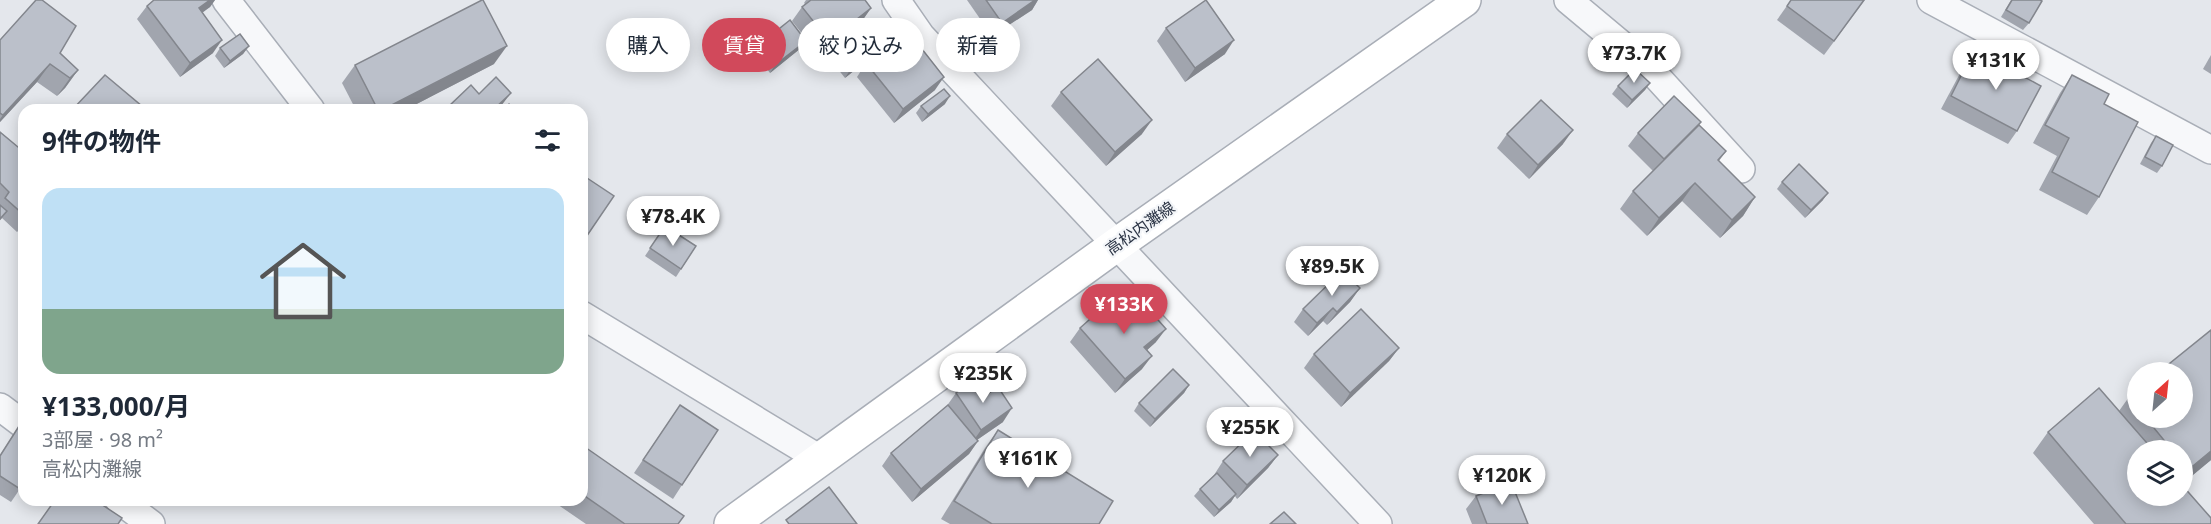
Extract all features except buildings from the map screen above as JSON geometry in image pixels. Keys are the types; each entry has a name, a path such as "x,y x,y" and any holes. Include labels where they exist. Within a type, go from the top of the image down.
{"main road":[{"name":"高松内灘線","path":"731,524 1116,245 1464,0"}],"street":[{"path":"226,0 306,104"},
{"path":"896,0 921,36 1378,524"},
{"path":"1568,0 1647,66 1741,168"},
{"path":"1931,0 2211,150"},
{"path":"588,319 820,459"},
{"path":"0,408 18,421"},
{"path":"126,506 142,521"}]}
